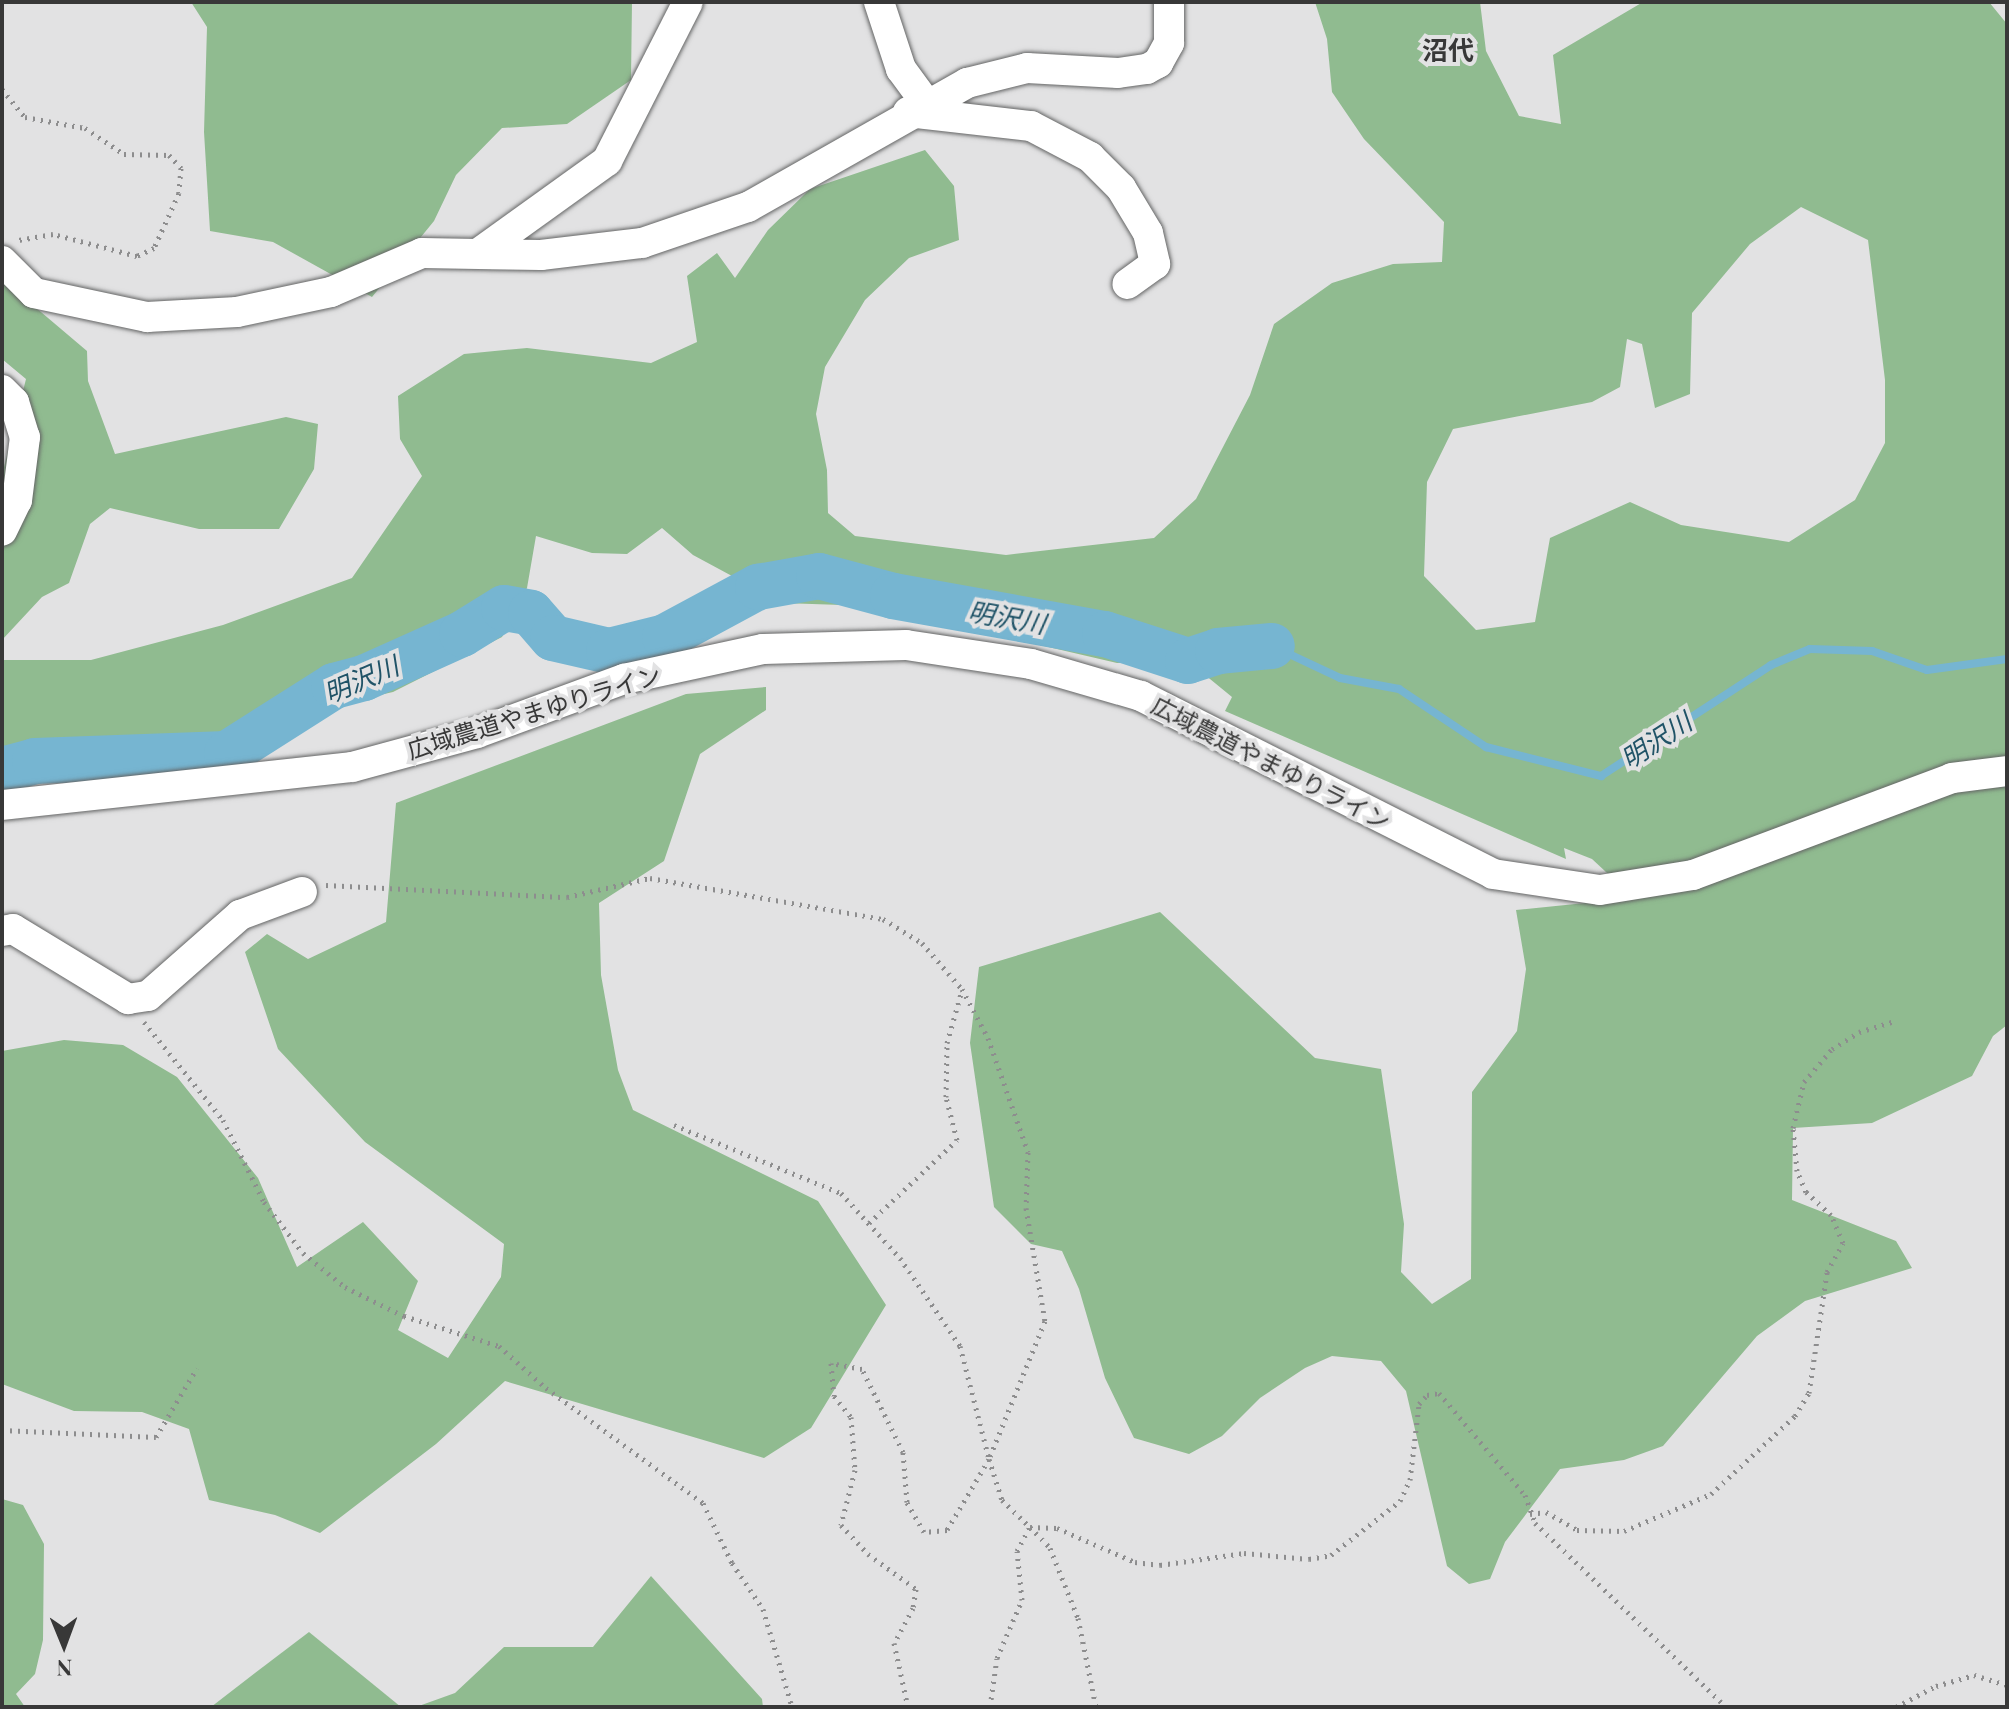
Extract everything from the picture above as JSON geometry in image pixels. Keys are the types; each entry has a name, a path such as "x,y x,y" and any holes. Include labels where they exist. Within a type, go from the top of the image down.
{"street":[{"path":"479,253 607,161 688,2"},
{"path":"879,2 917,108"},
{"path":"7,251 34,293 147,317 237,312 331,292 422,253 593,253 676,236 748,207 917,108 967,83 1014,69 1147,69 1158,63 1169,43 1169,2"},
{"path":"917,108 1031,126 1090,157 1121,188 1148,233 1155,264 1127,284"},
{"path":"2,390 14,402 25,437 17,500 2,531"},
{"name":"広域農道やまゆりライン","path":"2,805 352,767 477,733 624,679 763,649 906,645 1031,664 1141,696 1493,874 1600,890 1693,875 1952,778 2007,771"},
{"path":"2,931 13,929 128,999 148,996 240,915 302,892"}],"path":[{"path":"2,89 25,117 85,128 124,154 169,155 181,168 179,193 154,248 137,256 53,234 7,251"},
{"path":"302,892 336,884 455,895 567,897 650,878 674,881 883,919 922,943 962,989 988,1038 1028,1152 1026,1208 1045,1321 989,1459 947,1530 924,1532 907,1502 903,1452 862,1369 831,1363 834,1396 851,1417 855,1470 841,1525 868,1554 916,1589 913,1608 894,1643 908,1707"},
{"path":"869,1223 957,1140 946,1097 947,1043 962,989"},
{"path":"128,999 223,1120 264,1202 303,1253 345,1287 404,1316 499,1346 546,1388 703,1503 732,1563 763,1609 792,1707"},
{"path":"1530,1514 1546,1512 1577,1530 1624,1531 1711,1494 1795,1416 1809,1393 1827,1272 1843,1243 1831,1215 1806,1192 1797,1171 1793,1128 1804,1082 1832,1049 1859,1032 1894,1021"},
{"path":"674,1125 841,1193 900,1258 960,1346 1002,1500 1050,1548 1078,1618 1096,1707"},
{"path":"2,1430 156,1437 197,1368"},
{"path":"1030,1527 1057,1528 1135,1562 1160,1565 1244,1553 1309,1559 1331,1555 1400,1501 1410,1480 1419,1404 1427,1395 1439,1393 1525,1495 1530,1514 1584,1575 1726,1707"},
{"path":"990,1707 997,1658 1022,1600 1017,1551 1030,1527"},
{"path":"1896,1707 1936,1686 1974,1675 2007,1685"}],"green space":[{"path":"191,2 632,2 631,80 567,124 502,128 456,175 434,221 372,297 273,242 210,231 204,132 207,27"},
{"path":"1315,2 1480,2 1486,51 1519,116 1561,124 1553,55 1643,2 1989,2 2007,24 2007,1025 1993,1036 1972,1076 1872,1123 1793,1128 1792,1200 1896,1241 1912,1268 1805,1301 1757,1336 1663,1446 1624,1460 1560,1469 1505,1542 1490,1579 1469,1584 1447,1566 1406,1391 1381,1361 1332,1356 1305,1368 1260,1398 1222,1436 1189,1454 1134,1438 1105,1378 1079,1289 1062,1251 1031,1244 994,1207 970,1043 979,967 1160,912 1315,1058 1381,1069 1404,1224 1401,1272 1432,1304 1471,1279 1472,1092 1517,1031 1526,969 1516,910 1634,898 1592,859 1564,848 1566,859 1225,711 1232,697 1188,661 1117,663 872,606 782,603 693,555 662,528 627,554 592,553 536,536 527,588 502,637 393,692 323,708 227,766 30,780 2,789 2,660 91,660 223,625 352,578 422,476 400,439 398,396 464,354 527,348 651,363 697,342 687,276 717,253 735,278 768,230 810,189 925,150 954,186 959,240 909,258 865,300 825,367 816,414 827,470 828,513 855,536 1006,555 1154,538 1196,499 1250,395 1274,324 1332,283 1393,264 1442,262 1444,222 1364,139 1332,92 1327,39","holes":["1801,207 1868,240 1885,380 1885,443 1855,500 1789,542 1681,525 1630,502 1550,538 1535,622 1476,630 1424,576 1427,482 1453,429 1592,402 1620,387 1627,339 1642,344 1655,408 1690,394 1692,313 1750,244"]},
{"path":"2,279 87,351 88,381 115,454 286,417 318,424 314,469 279,529 199,529 110,508 90,524 69,583 42,597 2,640 2,475 26,379 2,359"},
{"path":"766,687 766,710 700,754 664,861 599,903 601,975 618,1070 633,1110 818,1201 886,1305 811,1428 764,1458 505,1381 436,1444 320,1533 275,1515 209,1500 189,1429 142,1412 74,1411 2,1384 2,1051 64,1040 123,1045 177,1077 258,1178 297,1267 363,1222 418,1281 398,1330 448,1358 501,1277 504,1244 365,1142 278,1049 245,952 267,934 308,959 386,922 396,803 686,694"},
{"path":"2,1499 23,1505 44,1544 43,1640 35,1674 16,1694 25,1707 2,1707"},
{"path":"651,1576 762,1699 763,1707 416,1707 455,1693 504,1647 593,1647"},
{"path":"309,1632 401,1707 211,1707 255,1673"}],"waterway":[{"name":"明沢川","path":"2,770 35,761 227,754 334,686 364,678 462,634 504,608 531,613 553,638 609,651 665,637 758,587 819,576 893,596 1105,634 1188,661 1218,651 1272,646"},
{"name":"明沢川","path":"1272,646 1340,678 1399,689 1486,747 1601,776 1771,665 1810,649 1872,651 1927,670 2007,659"}],"district":[{"name":"沼代","path":"1448,50"}]}
